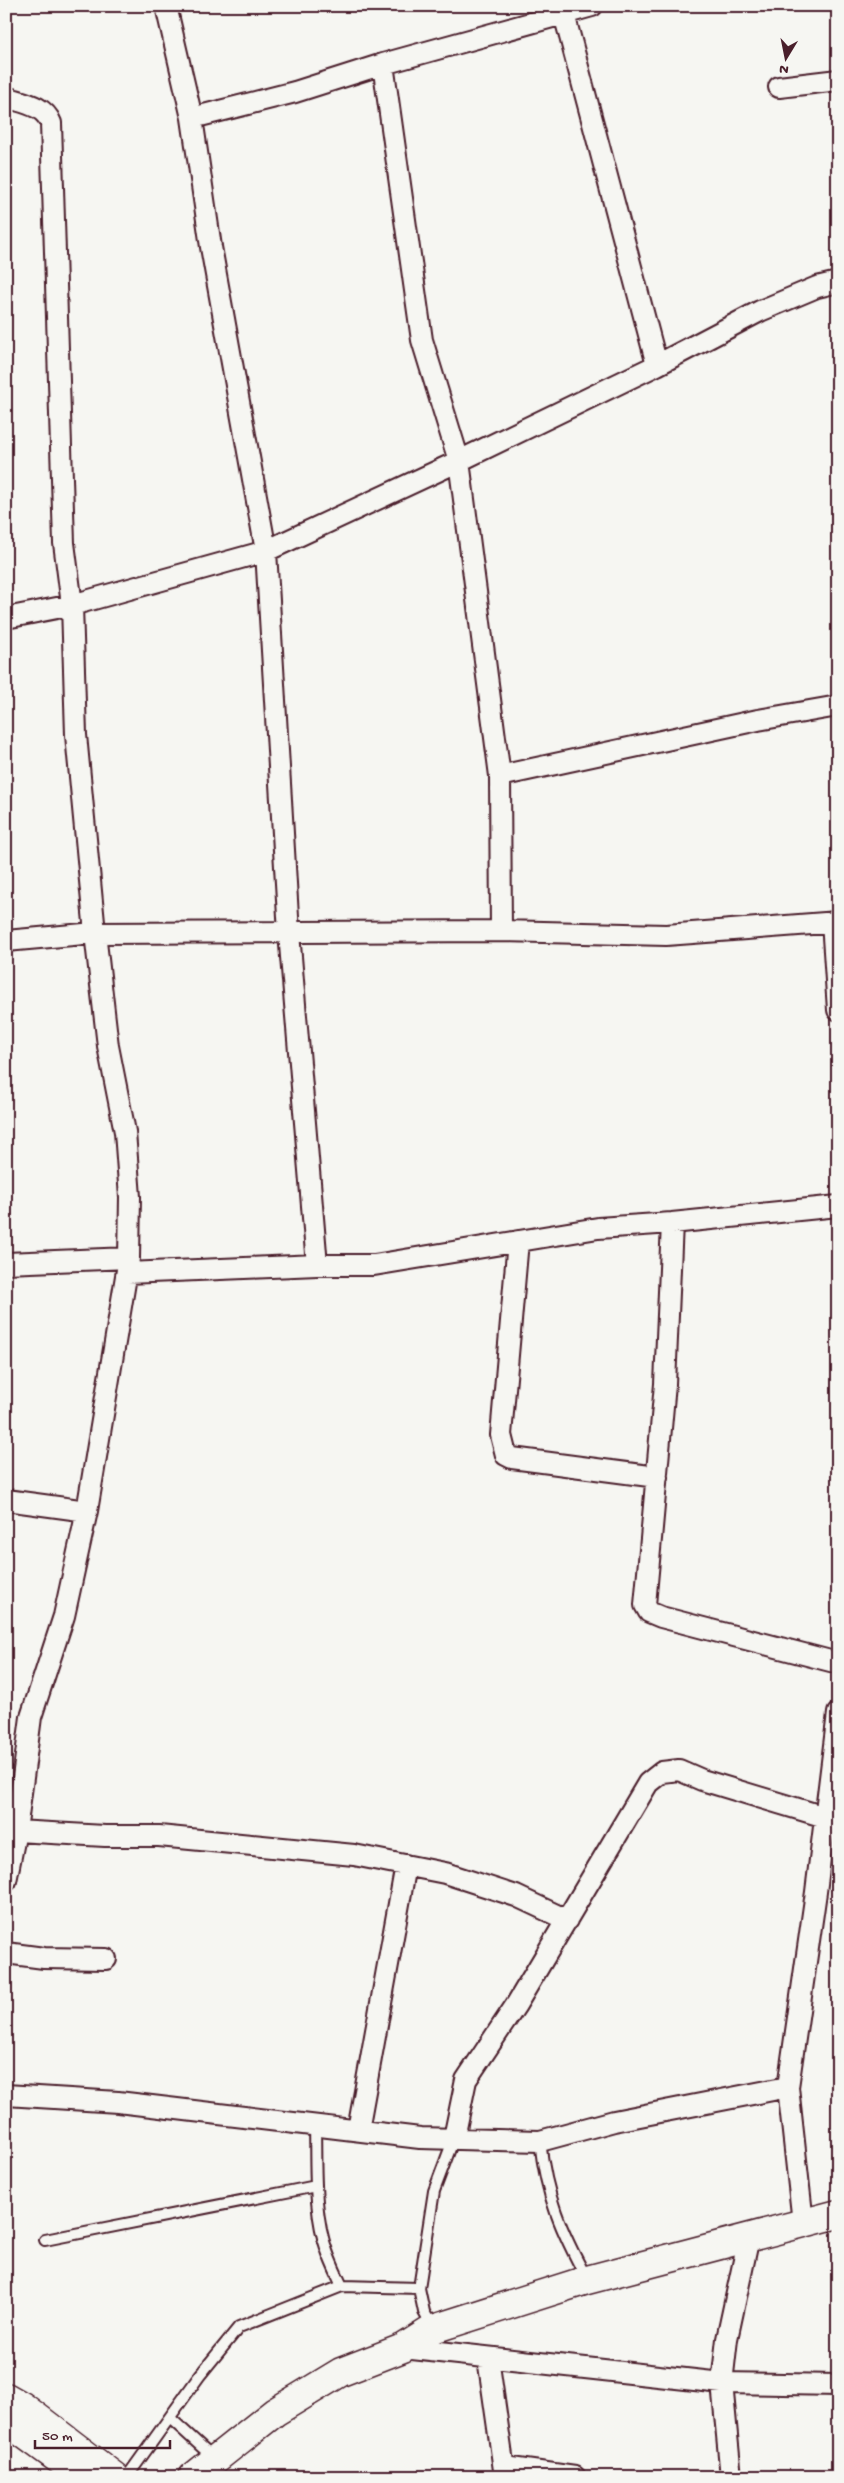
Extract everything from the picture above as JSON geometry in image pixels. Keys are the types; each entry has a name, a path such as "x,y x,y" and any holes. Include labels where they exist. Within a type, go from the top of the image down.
{"main road":[{"path":"192,2477 275,2412 341,2372 403,2348 433,2329 587,2280 838,2214"},
{"path":"6,2397 30,2411 115,2477"},
{"path":"6,2421 83,2477"}],"street":[{"path":"166,6 192,118 211,247 266,551 289,933 317,1265"},
{"path":"192,118 295,92 382,64 592,6"},
{"path":"564,14 657,365"},
{"path":"382,64 422,340 459,462 500,776 501,931"},
{"path":"779,87 838,80"},
{"path":"6,97 38,107 48,115 51,123 64,543 72,605 76,735 108,1046 125,1132 130,1197 128,1265 87,1511 64,1616 31,1717 16,1831 6,1881"},
{"path":"6,618 72,605 266,551 459,462 657,365 760,311 817,288 838,282"},
{"path":"500,776 758,720 838,706"},
{"path":"6,941 95,933 501,931 666,935 835,922 838,1010"},
{"path":"6,1263 374,1265 598,1228 672,1223 838,1206"},
{"path":"672,1223 665,1384 645,1605 649,1612 661,1617 838,1663"},
{"path":"518,1241 500,1435 506,1454 512,1458 657,1477"},
{"path":"6,1500 87,1511"},
{"path":"803,2223 788,2087 838,1713"},
{"path":"454,2138 466,2080 516,2005 648,1783 662,1772 679,1770 702,1780 825,1817"},
{"path":"16,1831 105,1836 159,1836 354,1856 445,1873 498,1890 567,1920"},
{"path":"358,2130 406,1865"},
{"path":"6,1953 44,1958 106,1959"},
{"path":"6,2095 118,2102 420,2138 540,2141 614,2121 788,2087"},
{"path":"731,2477 722,2383 727,2339 750,2237"},
{"path":"403,2348 722,2383 838,2385"},
{"path":"488,2358 505,2472 575,2477"}],"lane":[{"path":"315,2125 316,2186 326,2250 342,2286"},
{"path":"433,2329 424,2312 419,2288 434,2191 454,2138"},
{"path":"540,2141 550,2199 565,2238 587,2280"},
{"path":"45,2240 316,2186"},
{"path":"127,2477 200,2375 239,2327 342,2286 419,2288"},
{"path":"170,2418 214,2458"}]}
